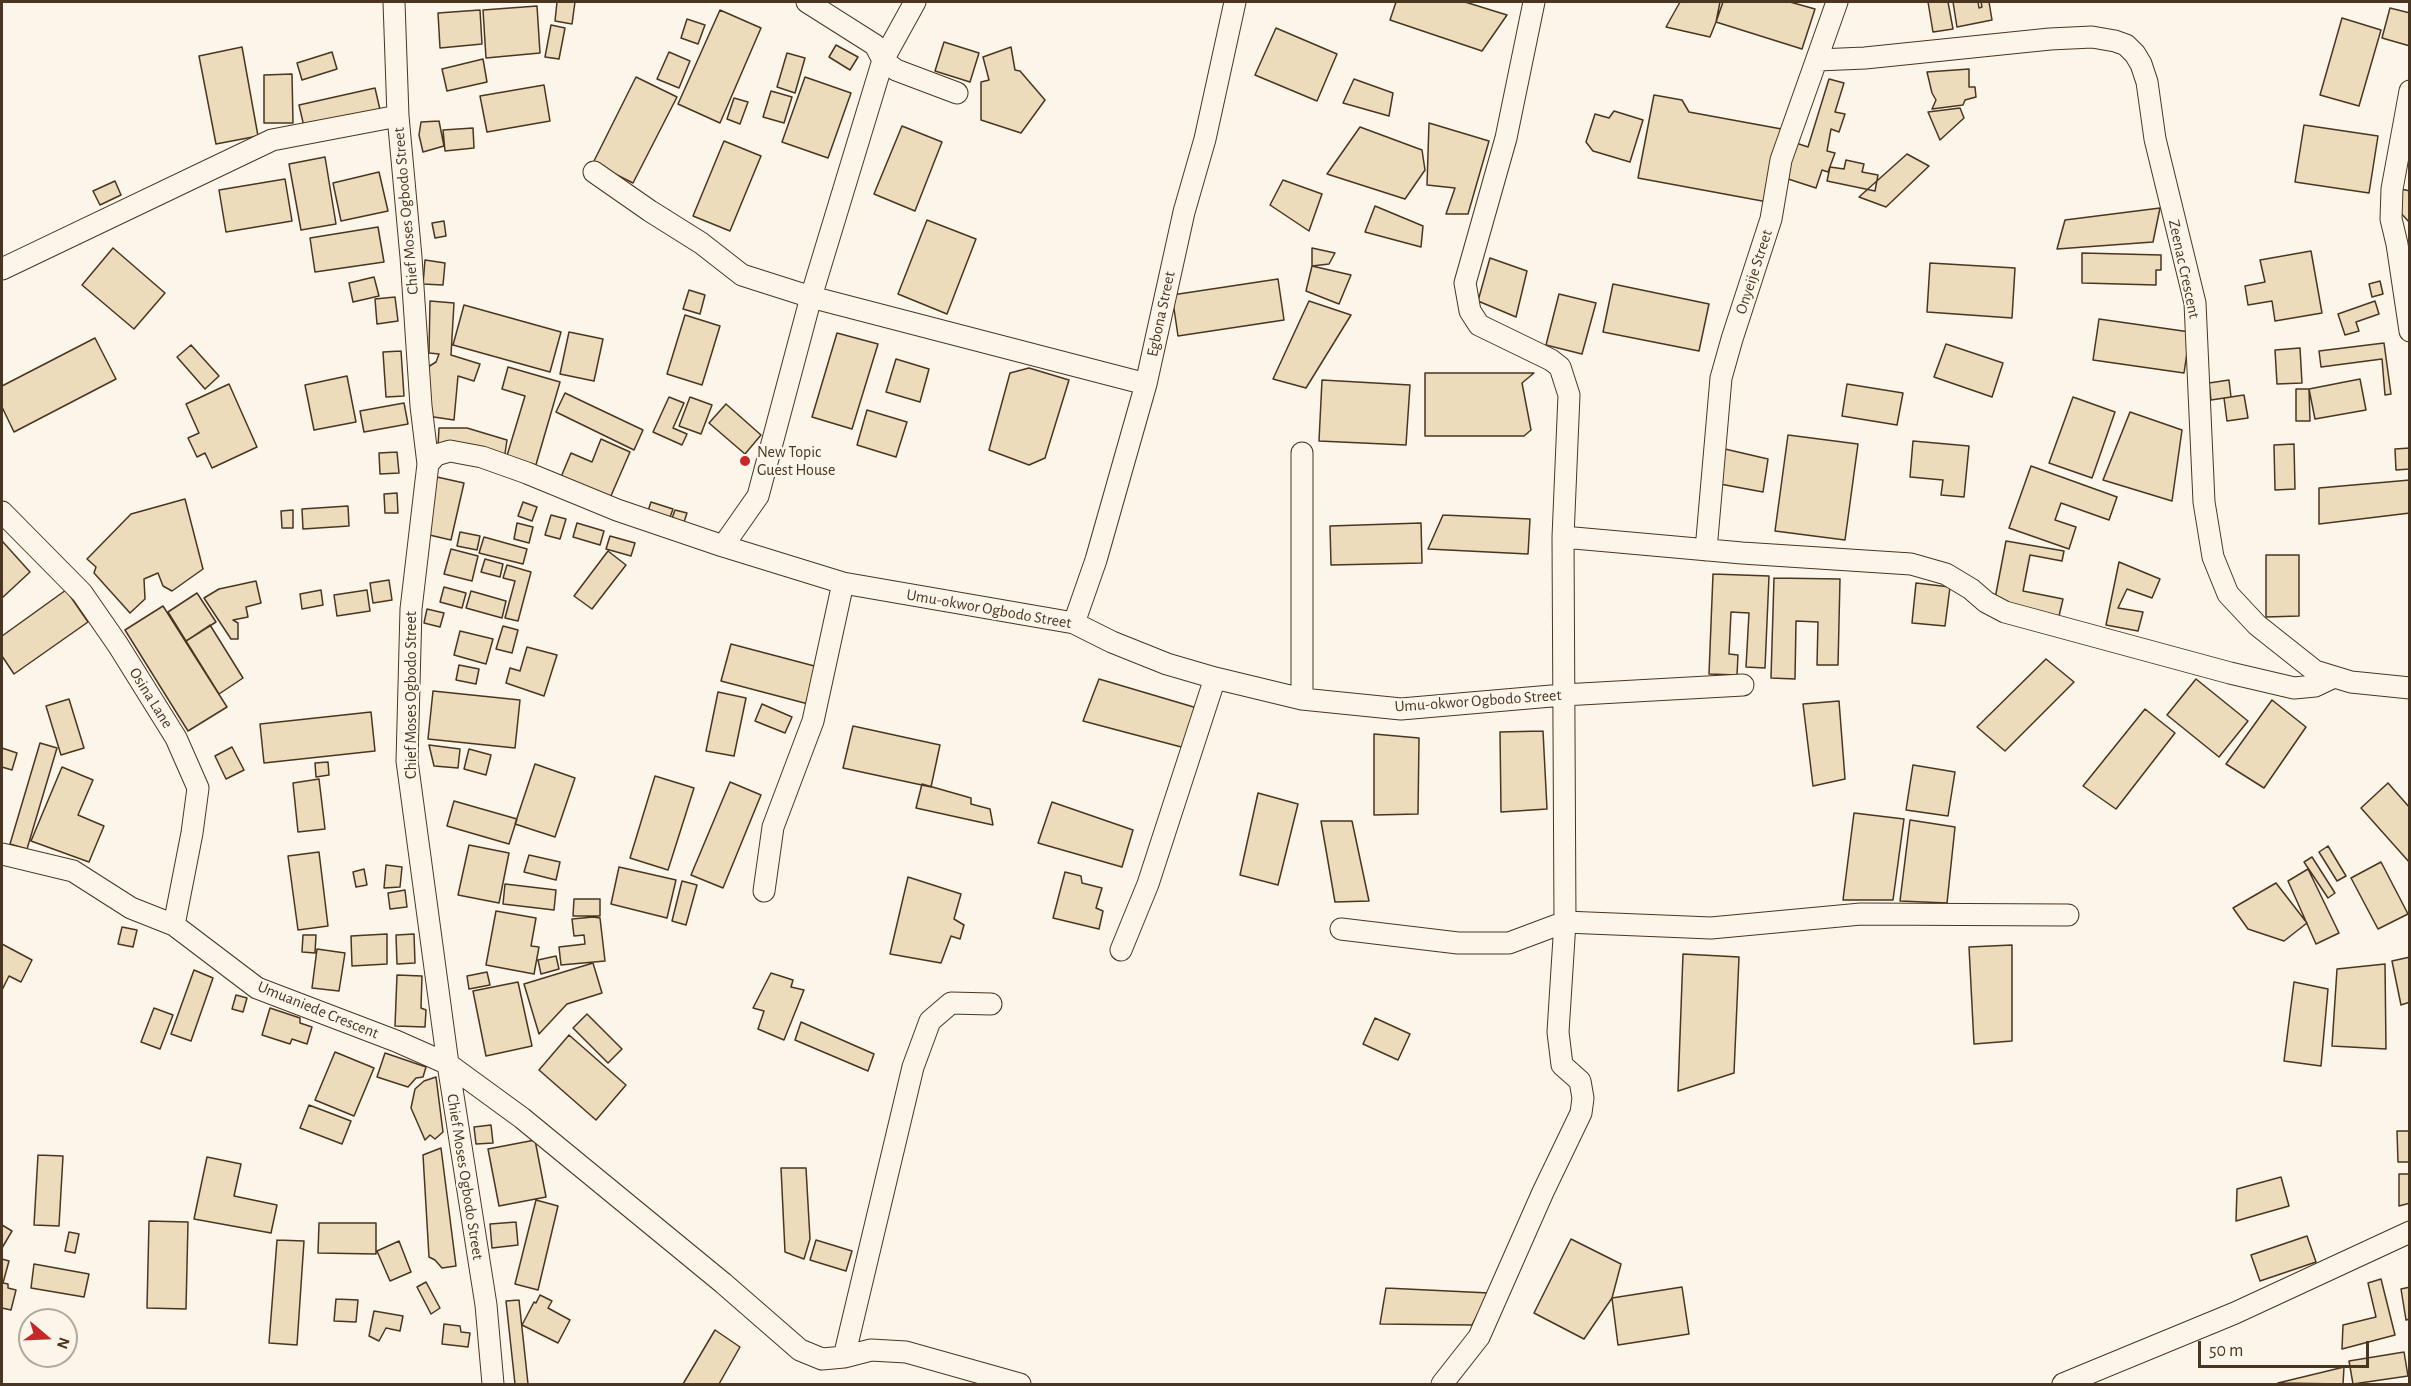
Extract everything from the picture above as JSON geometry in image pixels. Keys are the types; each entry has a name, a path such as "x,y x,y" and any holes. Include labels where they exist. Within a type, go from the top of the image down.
{"street":[{"name":"Chief Moses Ogbodo Street","path":"394,2 398,117 428,464 411,609 407,761 448,1064 486,1305 493,1384"},
{"path":"807,2 874,45 883,60 896,69 957,93"},
{"path":"723,546 758,496 811,297 883,60 915,2"},
{"name":"Egbona Street","path":"1074,623 1096,560 1146,384 1184,212 1205,139 1235,2"},
{"path":"1442,1384 1479,1337 1543,1192 1581,1113 1583,1098 1580,1081 1562,1065 1558,1032 1565,922 1563,537 1569,395 1560,367 1551,360 1479,325 1470,311 1465,283 1506,138 1534,2"},
{"name":"Onyeije Street","path":"1706,550 1721,378 1771,219 1781,160 1837,2"},
{"name":"Zeenac Crescent","path":"1818,60 1856,59 2092,37 2120,43 2135,54 2147,82 2154,139 2195,303 2204,502 2213,557 2228,594 2257,625 2315,671 2351,682 2409,688"},
{"path":"2409,92 2392,189 2391,219 2397,244 2409,331"},
{"path":"2,269 272,140 398,117"},
{"path":"594,172 701,243 742,275 811,297 977,338 1146,384"},
{"name":"Umu-okwor Ogbodo Street","path":"428,464 436,455 450,451 482,457 617,510 843,583 1074,623 1156,660 1215,678 1302,699 1401,709 1563,695 1743,685"},
{"path":"1302,453 1302,699"},
{"name":"Osina Lane","path":"2,512 82,593 176,738 198,788 192,833 174,925"},
{"path":"1563,537 1706,550 1911,564 1946,574 1971,589 1986,602 2005,612 2230,673 2294,688 2315,686 2334,677"},
{"path":"764,891 773,827 813,721 843,583"},
{"path":"1121,950 1148,884 1215,678"},
{"name":"Umuaniede Crescent","path":"2,854 73,871 131,908 174,925 257,988 396,1041 448,1064 522,1118 723,1282 800,1350 822,1359 844,1357 871,1350 906,1352 1020,1384"},
{"path":"1341,929 1458,943 1509,943 1565,922 1711,928 1861,914 2068,915"},
{"path":"844,1357 913,1066 930,1021 951,1003 991,1004"},
{"path":"2063,1384 2235,1313 2409,1233"}],"building":[{"path":"557,2 575,2 572,24 555,21"},
{"path":"1396,2 1465,2 1507,15 1482,51 1390,20"},
{"path":"1680,2 1720,2 1710,37 1666,27"},
{"path":"1723,2 1790,2 1815,9 1802,49 1716,22"},
{"path":"1928,2 1948,2 1953,29 1933,32"},
{"path":"1953,2 1978,2 1979,8 1982,7 1981,2 1989,2 1992,20 1957,27"},
{"path":"537,6 540,53 486,58 483,10"},
{"path":"2390,8 2410,13 2410,46 2382,38"},
{"path":"480,10 482,44 440,48 438,13"},
{"path":"720,10 761,28 720,123 678,104"},
{"path":"2342,18 2381,30 2359,106 2320,95"},
{"path":"687,19 705,25 698,44 681,38"},
{"path":"551,25 565,28 559,59 545,57"},
{"path":"1276,28 1337,54 1317,101 1255,75"},
{"path":"944,42 979,53 970,82 935,71"},
{"path":"836,45 858,57 850,70 829,57"},
{"path":"242,47 258,136 216,144 199,56"},
{"path":"1011,47 1015,70 1020,71 1045,100 1021,133 981,120 981,82 989,80 983,57"},
{"path":"332,52 337,69 302,80 297,63"},
{"path":"669,52 690,61 679,88 657,79"},
{"path":"787,53 805,58 795,93 777,87"},
{"path":"483,59 487,82 447,91 442,69"},
{"path":"1969,69 1969,87 1975,87 1976,97 1965,100 1963,105 1932,109 1936,100 1927,72"},
{"path":"292,74 293,123 264,123 264,75"},
{"path":"636,77 677,97 633,183 593,163"},
{"path":"805,77 851,93 828,158 782,142"},
{"path":"1354,79 1393,93 1389,116 1343,103"},
{"path":"1829,79 1844,83 1835,112 1845,114 1839,132 1831,129 1827,151 1835,153 1828,172 1822,170 1816,188 1782,177 1793,142 1808,147"},
{"path":"544,85 550,121 487,132 480,96"},
{"path":"375,88 381,114 305,131 299,105"},
{"path":"771,91 792,97 784,123 763,117"},
{"path":"1654,95 1682,100 1689,112 1787,130 1773,203 1638,178"},
{"path":"734,98 748,102 740,124 727,119"},
{"path":"1960,108 1964,118 1940,140 1928,112"},
{"path":"1614,111 1643,120 1630,162 1593,151 1586,142 1595,114 1609,118"},
{"path":"439,121 444,146 423,152 419,135 421,122"},
{"path":"1429,123 1489,141 1468,214 1446,214 1455,188 1427,185"},
{"path":"2304,125 2378,136 2369,193 2295,182"},
{"path":"902,126 942,142 915,211 874,194"},
{"path":"1360,127 1422,150 1425,170 1405,199 1327,174"},
{"path":"473,128 474,148 445,151 443,130"},
{"path":"724,141 761,156 730,231 693,216"},
{"path":"1907,154 1929,166 1886,207 1859,197"},
{"path":"325,157 336,224 301,230 289,164"},
{"path":"1846,160 1864,164 1862,172 1878,175 1875,191 1827,181 1830,167 1844,169"},
{"path":"379,172 388,211 341,221 333,183"},
{"path":"285,179 292,221 226,232 219,190"},
{"path":"1283,180 1322,194 1309,231 1270,205"},
{"path":"115,181 121,195 100,205 93,191"},
{"path":"2401,189 2410,191 2410,223 2397,209"},
{"path":"1375,206 1423,226 1421,247 1365,232"},
{"path":"2160,208 2153,242 2057,249 2065,220"},
{"path":"927,220 976,239 947,314 898,294"},
{"path":"444,221 446,236 435,238 432,223"},
{"path":"378,227 384,262 315,272 310,238"},
{"path":"113,248 165,293 134,329 82,285"},
{"path":"1312,248 1335,253 1329,264 1312,266"},
{"path":"2311,251 2322,313 2275,321 2272,301 2248,305 2245,286 2265,282 2260,260"},
{"path":"2082,253 2161,255 2161,270 2156,270 2156,285 2082,283"},
{"path":"1490,258 1527,271 1516,317 1478,301"},
{"path":"425,260 445,263 443,285 423,284"},
{"path":"1930,263 2015,268 2012,318 1927,312"},
{"path":"1312,266 1351,275 1339,304 1306,291"},
{"path":"374,277 379,296 353,302 349,283"},
{"path":"1278,279 1284,320 1178,336 1172,295"},
{"path":"2380,281 2383,294 2372,297 2369,284"},
{"path":"1613,284 1709,304 1699,351 1603,332"},
{"path":"689,290 705,295 700,314 683,309"},
{"path":"1559,294 1596,303 1582,354 1546,345"},
{"path":"395,297 398,321 377,324 375,299"},
{"path":"430,301 454,303 451,355 480,364 474,381 458,376 454,420 427,416 428,367 436,362 439,354 429,353"},
{"path":"1309,301 1351,315 1306,388 1273,379"},
{"path":"2375,301 2379,314 2356,322 2359,331 2345,335 2338,314"},
{"path":"464,305 561,332 550,372 453,345"},
{"path":"685,315 720,326 702,385 667,374"},
{"path":"2099,319 2190,332 2184,373 2093,360"},
{"path":"569,332 603,339 594,381 560,374"},
{"path":"837,333 878,344 852,429 812,417"},
{"path":"95,338 116,379 14,432 2,407 2,386"},
{"path":"2384,343 2391,394 2385,395 2382,359 2321,367 2319,351"},
{"path":"1946,344 2003,363 1992,397 1934,377"},
{"path":"191,345 219,376 205,389 177,357"},
{"path":"2300,348 2302,383 2277,384 2275,350"},
{"path":"401,351 404,396 386,397 383,352"},
{"path":"896,359 929,369 920,402 886,392"},
{"path":"508,367 560,382 535,468 506,459 525,396 502,389"},
{"path":"1029,368 1069,380 1045,458 1029,465 989,450 1010,373"},
{"path":"1425,373 1534,373 1522,383 1531,430 1524,436 1425,436"},
{"path":"347,376 356,422 314,430 305,385"},
{"path":"2360,379 2366,410 2315,419 2309,389"},
{"path":"1322,380 1410,385 1406,445 1319,441"},
{"path":"2229,380 2231,397 2211,400 2209,383"},
{"path":"229,384 257,447 212,468 205,453 197,457 188,438 199,433 186,404"},
{"path":"1847,384 1903,393 1897,425 1842,416"},
{"path":"2296,389 2309,389 2310,421 2296,421"},
{"path":"565,393 643,430 634,450 556,412"},
{"path":"2244,395 2248,418 2227,421 2224,398"},
{"path":"669,397 684,403 673,428 687,434 682,445 653,432"},
{"path":"690,397 712,405 701,434 679,426"},
{"path":"2073,397 2115,412 2092,478 2049,463"},
{"path":"404,403 408,424 364,432 360,411"},
{"path":"726,404 761,435 745,454 709,423"},
{"path":"867,410 907,422 896,457 857,445"},
{"path":"2130,412 2182,430 2172,501 2103,480"},
{"path":"439,428 467,428 507,440 504,460 438,446"},
{"path":"1788,435 1858,444 1845,540 1775,531"},
{"path":"601,439 630,452 610,498 561,477 571,453 592,462"},
{"path":"1913,441 1969,446 1964,497 1941,495 1943,480 1910,477"},
{"path":"2294,444 2295,489 2275,490 2274,445"},
{"path":"2410,448 2410,469 2396,470 2395,449"},
{"path":"1725,449 1768,459 1763,492 1720,484"},
{"path":"397,452 399,473 380,474 379,453"},
{"path":"2031,466 2117,497 2109,520 2061,503 2055,520 2076,527 2069,549 2009,528"},
{"path":"437,477 464,483 451,540 425,534"},
{"path":"2410,480 2410,513 2319,524 2319,488"},
{"path":"397,493 398,513 385,513 384,494"},
{"path":"185,499 203,569 172,591 163,586 158,573 144,579 145,599 130,613 94,573 96,567 87,559 131,514"},
{"path":"523,502 537,507 532,521 518,516"},
{"path":"651,502 673,509 669,520 647,514"},
{"path":"348,506 349,526 303,529 302,509"},
{"path":"293,510 293,528 282,528 281,511"},
{"path":"675,510 687,513 682,528 670,524"},
{"path":"551,515 566,519 560,539 545,535"},
{"path":"1443,515 1530,519 1528,554 1428,549"},
{"path":"517,523 533,527 529,543 514,539"},
{"path":"577,523 604,531 600,545 573,537"},
{"path":"1421,523 1422,563 1331,565 1330,526"},
{"path":"460,532 480,536 477,550 457,546"},
{"path":"610,536 635,543 631,556 606,549"},
{"path":"484,537 527,549 523,564 479,553"},
{"path":"2006,541 2064,551 2062,561 2030,555 2023,591 2063,599 2059,616 1994,604"},
{"path":"2,543 30,572 2,598"},
{"path":"451,549 478,556 472,581 444,574"},
{"path":"608,551 626,565 592,609 574,596"},
{"path":"2266,555 2299,555 2299,616 2266,617"},
{"path":"485,559 503,564 500,577 481,572"},
{"path":"2119,562 2160,579 2152,598 2127,589 2118,608 2143,612 2138,631 2106,625"},
{"path":"507,565 531,572 518,621 505,618 515,581 503,578"},
{"path":"1713,574 1769,576 1765,668 1746,667 1749,613 1731,612 1729,654 1738,655 1737,675 1709,674"},
{"path":"1774,578 1840,579 1838,665 1817,665 1818,622 1796,621 1795,679 1771,678"},
{"path":"389,580 392,600 373,603 370,583"},
{"path":"256,581 261,603 246,607 248,617 233,620 238,623 238,639 231,639 204,598 219,589"},
{"path":"1916,583 1950,587 1945,626 1912,623"},
{"path":"444,587 466,593 462,608 440,602"},
{"path":"66,590 88,622 14,674 2,656 2,636"},
{"path":"321,590 323,605 302,609 300,594"},
{"path":"367,590 370,611 337,616 334,595"},
{"path":"471,591 506,601 502,618 466,608"},
{"path":"197,593 216,622 186,641 168,612"},
{"path":"163,606 227,707 188,731 125,630"},
{"path":"427,609 444,613 440,627 424,623"},
{"path":"210,625 243,678 219,694 186,641"},
{"path":"503,626 518,630 512,653 496,649"},
{"path":"460,631 493,639 486,664 454,655"},
{"path":"731,644 822,668 812,705 721,681"},
{"path":"527,647 557,655 544,696 506,683 510,668 520,671"},
{"path":"2046,659 2074,682 2005,751 1977,727"},
{"path":"459,665 479,669 476,684 456,680"},
{"path":"1099,679 1197,708 1185,748 1083,721"},
{"path":"2196,679 2248,721 2219,757 2167,715"},
{"path":"433,691 520,700 515,748 428,739"},
{"path":"718,692 746,698 734,756 706,751"},
{"path":"69,699 84,748 61,755 46,706"},
{"path":"2272,700 2306,727 2264,788 2226,764"},
{"path":"1839,701 1845,779 1813,786 1803,704"},
{"path":"762,704 792,717 785,733 755,721"},
{"path":"2145,709 2175,733 2116,809 2083,786"},
{"path":"371,712 375,751 264,763 260,724"},
{"path":"853,726 940,745 931,787 843,768"},
{"path":"1543,731 1547,809 1501,812 1500,732"},
{"path":"1374,734 1419,738 1418,814 1374,815"},
{"path":"40,743 57,748 27,849 10,844"},
{"path":"429,745 460,749 458,768 434,766"},
{"path":"232,747 244,770 226,779 215,756"},
{"path":"2,748 17,753 12,770 2,767"},
{"path":"469,749 491,755 486,775 464,769"},
{"path":"328,762 329,775 316,777 315,763"},
{"path":"535,764 575,778 555,837 515,824"},
{"path":"1913,765 1955,772 1948,816 1906,810"},
{"path":"62,767 93,780 78,815 104,826 89,862 31,841"},
{"path":"655,776 694,788 668,870 630,858"},
{"path":"319,779 325,829 298,832 293,783"},
{"path":"730,782 761,795 723,888 691,875"},
{"path":"2388,783 2410,808 2410,863 2361,808"},
{"path":"922,784 971,798 971,804 990,809 993,825 916,808"},
{"path":"1258,793 1298,804 1278,885 1240,875"},
{"path":"454,801 517,819 509,844 447,826"},
{"path":"1052,802 1133,830 1122,867 1038,843"},
{"path":"1854,813 1904,819 1893,900 1843,900"},
{"path":"1910,820 1955,827 1947,903 1900,901"},
{"path":"1321,821 1352,821 1369,901 1335,902"},
{"path":"469,845 509,853 499,903 458,895"},
{"path":"2328,846 2346,876 2337,881 2319,852"},
{"path":"319,852 328,926 298,930 288,856"},
{"path":"529,855 560,862 556,880 524,872"},
{"path":"2312,857 2335,893 2328,898 2304,862"},
{"path":"2381,862 2408,914 2378,929 2351,878"},
{"path":"386,865 402,867 400,887 384,888"},
{"path":"619,867 676,880 667,918 611,904"},
{"path":"364,869 367,885 356,887 353,872"},
{"path":"2308,869 2339,933 2316,944 2288,881"},
{"path":"1065,872 1081,876 1082,883 1102,888 1096,908 1103,911 1099,929 1053,918"},
{"path":"908,877 961,894 954,919 964,925 960,939 951,936 941,963 890,954"},
{"path":"682,881 697,885 686,925 672,921"},
{"path":"2276,883 2307,923 2284,941 2248,929 2233,908"},
{"path":"505,884 556,890 554,910 503,904"},
{"path":"405,890 407,907 390,909 388,893"},
{"path":"574,899 600,899 600,916 573,916"},
{"path":"496,911 536,918 531,946 539,947 534,974 486,965"},
{"path":"600,918 605,961 561,965 559,947 585,944 584,935 574,936 572,919"},
{"path":"122,927 137,930 133,947 118,944"},
{"path":"387,934 387,964 352,966 351,936"},
{"path":"414,934 415,963 397,964 396,935"},
{"path":"303,935 316,935 315,953 302,952"},
{"path":"2,944 32,960 21,982 9,976 2,990"},
{"path":"2012,945 2012,1041 1974,1044 1969,947"},
{"path":"317,949 345,953 339,991 312,988"},
{"path":"1683,954 1739,957 1734,1073 1678,1091"},
{"path":"556,956 559,969 541,974 538,960"},
{"path":"2410,957 2410,1002 2401,1005 2392,961"},
{"path":"593,963 602,993 567,1004 539,1034 524,984"},
{"path":"2385,964 2386,1049 2332,1046 2337,969"},
{"path":"194,970 213,978 191,1041 171,1034"},
{"path":"487,972 490,985 469,989 467,976"},
{"path":"771,973 793,980 791,987 804,990 784,1040 758,1029 764,1011 753,1008"},
{"path":"397,975 422,976 421,1008 426,1010 425,1027 395,1026"},
{"path":"518,982 532,1046 486,1056 473,991"},
{"path":"2294,982 2328,989 2321,1066 2284,1061"},
{"path":"236,995 247,998 243,1012 232,1009"},
{"path":"154,1008 173,1015 160,1049 141,1042"},
{"path":"270,1008 300,1018 300,1023 312,1027 307,1044 292,1039 290,1044 262,1035"},
{"path":"587,1014 622,1049 608,1063 573,1028"},
{"path":"1375,1018 1410,1034 1398,1060 1363,1044"},
{"path":"801,1022 874,1054 868,1071 795,1040"},
{"path":"569,1035 626,1085 596,1120 539,1070"},
{"path":"335,1052 374,1068 354,1116 315,1100"},
{"path":"385,1053 426,1067 423,1077 416,1078 408,1087 377,1077"},
{"path":"436,1077 443,1132 435,1139 430,1135 425,1140 411,1108 415,1089 424,1081"},
{"path":"309,1105 351,1121 342,1144 300,1128"},
{"path":"491,1125 493,1143 476,1144 474,1127"},
{"path":"2397,1131 2410,1131 2410,1162 2398,1162"},
{"path":"535,1140 546,1197 499,1206 488,1149"},
{"path":"441,1148 456,1266 442,1268 429,1257 423,1155"},
{"path":"38,1155 63,1156 59,1226 34,1225"},
{"path":"207,1157 241,1164 234,1196 277,1205 271,1233 194,1219"},
{"path":"781,1168 806,1168 810,1239 804,1259 785,1252"},
{"path":"2399,1174 2410,1174 2410,1203 2399,1206"},
{"path":"2281,1177 2289,1206 2236,1221 2237,1189"},
{"path":"536,1200 558,1206 538,1290 515,1284"},
{"path":"149,1221 188,1222 186,1309 147,1308"},
{"path":"516,1222 518,1245 492,1248 490,1224"},
{"path":"319,1223 376,1223 376,1254 318,1253"},
{"path":"2,1225 12,1231 2,1248"},
{"path":"69,1232 79,1234 75,1253 65,1251"},
{"path":"2307,1236 2316,1262 2260,1281 2251,1255"},
{"path":"1571,1239 1621,1264 1612,1298 1584,1339 1534,1313"},
{"path":"277,1240 304,1241 297,1345 269,1343"},
{"path":"816,1240 852,1251 846,1271 810,1260"},
{"path":"399,1241 411,1272 390,1281 377,1251"},
{"path":"2,1259 9,1261 3,1283 8,1284 8,1288 16,1290 11,1310 2,1308"},
{"path":"34,1264 89,1274 84,1297 31,1288"},
{"path":"2381,1279 2395,1335 2342,1349 2343,1325 2376,1317 2368,1283"},
{"path":"426,1282 440,1308 431,1314 417,1287"},
{"path":"1682,1287 1689,1334 1618,1345 1612,1298"},
{"path":"2410,1287 2410,1319 2406,1320 2401,1289"},
{"path":"1386,1288 1489,1293 1472,1325 1380,1324"},
{"path":"540,1295 552,1301 548,1308 570,1320 558,1343 522,1325"},
{"path":"336,1299 358,1300 356,1322 334,1321"},
{"path":"519,1300 528,1384 515,1384 506,1301"},
{"path":"374,1311 403,1316 400,1331 386,1328 379,1341 369,1336"},
{"path":"444,1324 460,1326 461,1332 470,1333 468,1347 442,1344"},
{"path":"715,1330 740,1347 719,1384 683,1384"},
{"path":"2404,1352 2408,1376 2353,1384 2349,1361"},
{"path":"2344,1367 2343,1384 2278,1383"}],"place":[{"name":"New Topic Guest House","path":"745,461"}]}
